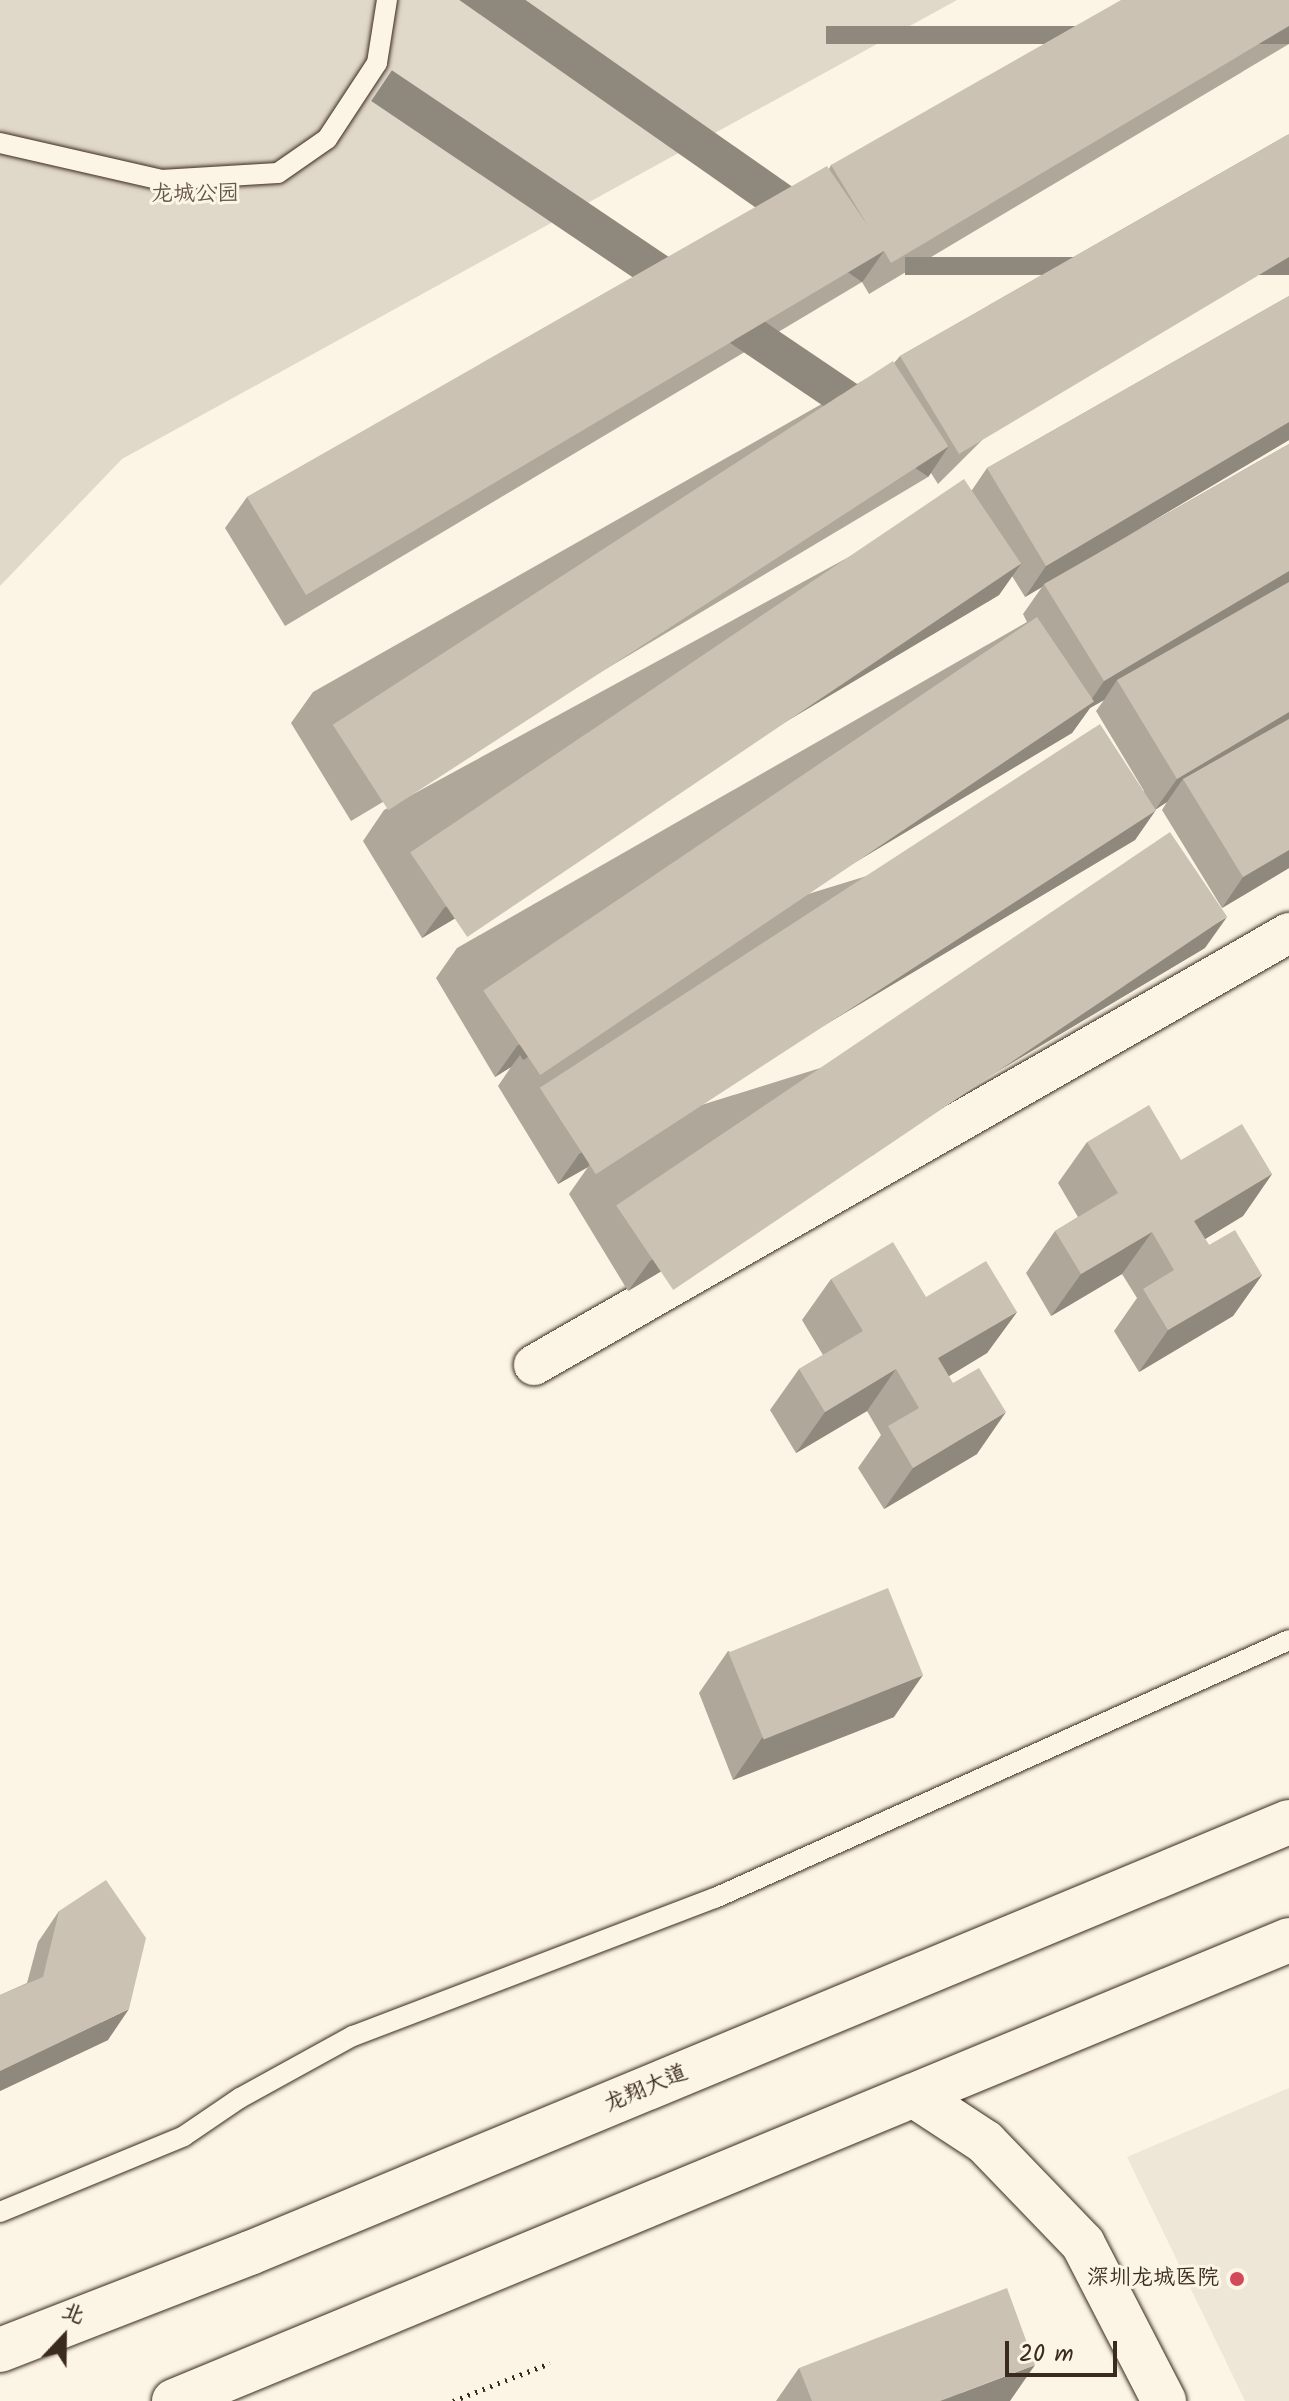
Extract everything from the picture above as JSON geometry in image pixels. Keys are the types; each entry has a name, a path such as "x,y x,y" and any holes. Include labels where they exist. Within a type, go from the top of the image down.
{"main road":[{"name":"龙翔大道","path":"0,2350 250,2253 1289,1822"},
{"path":"174,2401 1289,1940"},
{"path":"915,2096 985,2142 1083,2244 1164,2401"}],"street":[{"path":"534,1365 1289,933"}],"lane":[{"path":"0,143 161,180 278,173 327,139 377,63 387,0"},
{"path":"0,2212 184,2136 240,2098 353,2036 715,1898 1289,1640"}],"path":[{"path":"453,2401 550,2363"}],"shaded area":[{"name":"深圳龙城医院","path":"1289,2088 1289,2401 1245,2401 1127,2157"}],"green space":[{"name":"龙城公园","path":"0,0 957,0 122,459 0,586"}],"building":[{"path":"1121,0 1289,0 1289,26 891,263 884,251 306,595 247,497 827,166 868,226 831,165"},
{"path":"1289,134 1289,257 959,454 900,356"},
{"path":"1289,296 1289,422 1046,566 987,468"},
{"path":"893,361 949,447 388,810 333,725"},
{"path":"1289,444 1289,571 1104,681 1044,584"},
{"path":"964,479 1021,564 467,937 410,853"},
{"path":"1289,582 1289,712 1177,779 1117,680"},
{"path":"1037,617 1094,702 540,1075 483,991"},
{"path":"1289,719 1289,850 1243,877 1183,779"},
{"path":"1100,724 1156,810 596,1174 540,1088"},
{"path":"1170,832 1227,917 673,1290 616,1206"},
{"path":"1149,1105 1181,1160 1242,1124 1272,1174 1194,1221 1209,1245 1235,1230 1262,1275 1168,1330 1143,1289 1174,1270 1152,1232 1081,1274 1055,1231 1118,1193 1087,1142"},
{"path":"893,1242 926,1297 986,1261 1017,1312 938,1358 953,1383 979,1368 1006,1412 913,1468 888,1426 919,1408 896,1369 825,1412 799,1369 863,1331 831,1279"},
{"path":"888,1588 923,1675 764,1740 729,1652"},
{"path":"106,1880 146,1938 129,2009 0,2071 0,1995 43,1977 59,1911"},
{"path":"1007,2288 1035,2365 940,2401 812,2401 799,2368"}],"place":[{"name":"深圳龙城医院","path":"1237,2279"}]}
